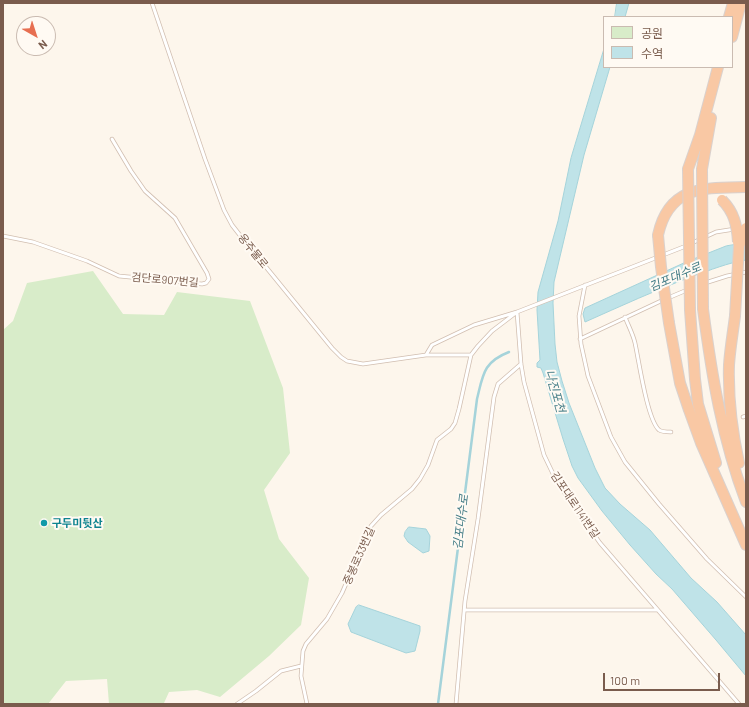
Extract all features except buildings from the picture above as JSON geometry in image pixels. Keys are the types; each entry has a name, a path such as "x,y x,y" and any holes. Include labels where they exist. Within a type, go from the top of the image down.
{"highway":[{"path":"729,16 733,3"},
{"path":"733,33 741,3"},
{"path":"718,68 700,135 688,169 690,310 698,404 726,499"},
{"path":"724,68 708,133 702,170 703,309 710,367 721,422 734,470 746,501"},
{"path":"746,187 710,188 694,191 674,203 666,211 658,235 669,322 680,383 701,443 746,545"},
{"path":"694,191 716,195 722,200 734,216 738,234 735,316 730,364 730,396 734,439 746,501"},
{"path":"738,246 746,228"}],"lane":[{"name":"옹주물로","path":"152,3 202,153 224,210 232,225 341,357 354,363 363,364 426,355 471,355"},
{"name":"검단로907번길","path":"3,236 33,242 87,261 111,274 119,276 202,284 206,283 209,279 207,273 175,218 145,191 112,139"},
{"path":"426,355 432,345 474,325 517,312 658,258 716,232 746,228"},
{"path":"580,339 625,317 703,284 727,276 746,272"},
{"path":"585,285 579,316 580,339 588,376 611,438 625,462 659,504 698,549 746,597"},
{"path":"471,355 492,331 517,312"},
{"name":"김포대로1141번길","path":"517,312 521,364 527,396 544,456 556,480 591,531 657,610 739,704"},
{"path":"625,317 635,343 647,400 654,422 659,430 671,432"},
{"name":"중봉로33번길","path":"306,704 302,688 302,651 327,619 342,593 371,526 420,480 428,465 437,440 451,429 455,423 471,355"},
{"path":"456,704 464,610 494,397 498,384 521,364"},
{"path":"464,610 657,610"},
{"path":"237,704 281,671 301,666"}],"green space":[{"path":"93,271 123,314 164,315 177,292 250,301 283,388 290,453 264,490 279,539 309,578 301,625 269,656 220,697 197,690 169,692 164,703 109,704 107,679 66,681 48,704 3,704 3,330 13,321 27,283"}],"water":[{"path":"617,3 629,3 625,16 615,16"},
{"name":"나진포천","path":"603,52 603,68 610,68 584,155 554,282 553,303 557,362 569,403 595,468 605,488 620,504 650,530 691,578 717,602 746,635 746,676 672,589 656,574 630,545 602,511 578,478 572,466 563,439 543,373 541,368 537,367 537,363 540,360 537,310 538,292 558,221 571,158"},
{"path":"746,243 746,260 693,276 652,292 585,322 583,314 585,308 686,262 726,246"},
{"path":"409,527 426,529 430,536 429,551 423,553 408,542 404,536"},
{"path":"359,605 420,626 415,651 406,653 351,632 348,624 356,607"}],"waterway":[{"name":"김포대수로","path":"438,704 477,399 483,376 489,365 500,356 509,352"}],"place":[{"name":"구두미뒷산","path":"44,523"}]}
